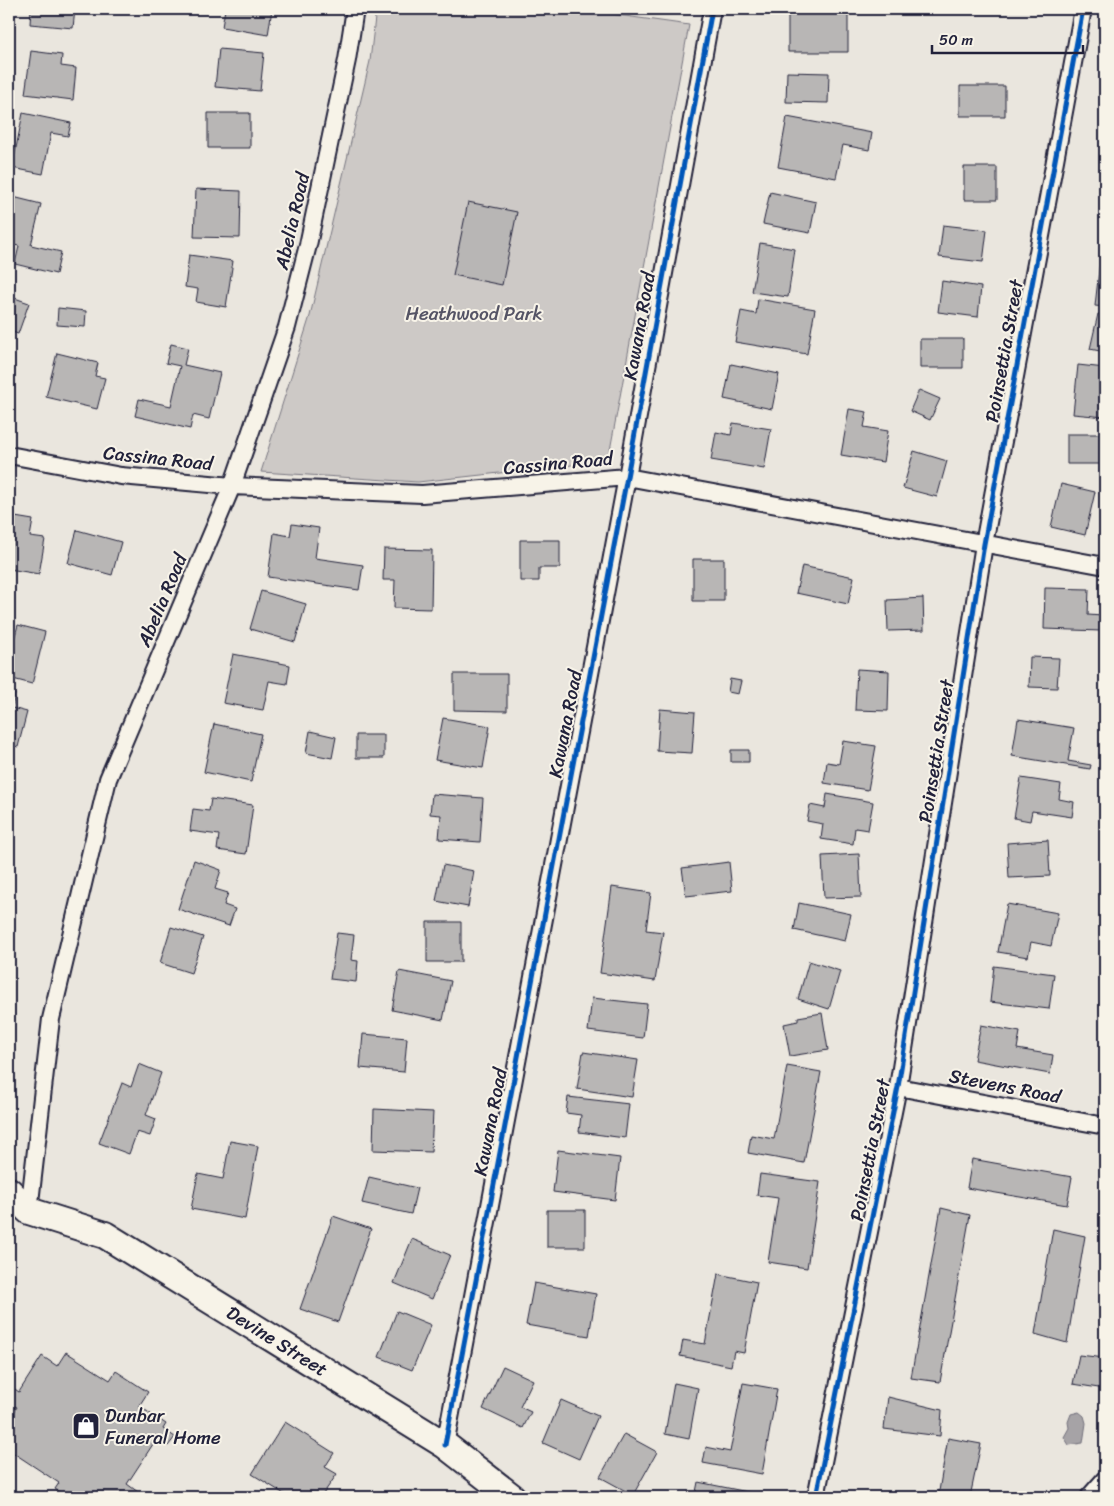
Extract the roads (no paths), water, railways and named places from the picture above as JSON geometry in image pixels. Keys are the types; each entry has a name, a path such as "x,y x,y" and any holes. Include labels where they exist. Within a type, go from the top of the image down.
{"main road":[{"name":"Devine Street","path":"9,1191 19,1215 106,1236 445,1445 512,1497"}],"street":[{"name":"Abelia Road","path":"19,1215 50,1019 108,779 232,486 287,327 308,245 347,60 354,9"},
{"name":"Kawana Road","path":"445,1445 627,477 712,9"},
{"name":"Poinsettia Street","path":"816,1497 898,1086 984,544 1083,9"},
{"name":"Cassina Road","path":"9,455 120,476 232,486 422,494 627,477 1105,566"},
{"name":"Stevens Road","path":"898,1086 1105,1126"},
{"path":"1089,1497 1105,1479"}],"place":[{"name":"Dunbar Funeral Home","path":"86,1426"}],"park label":[{"name":"Heathwood Park","path":"474,313"}]}
